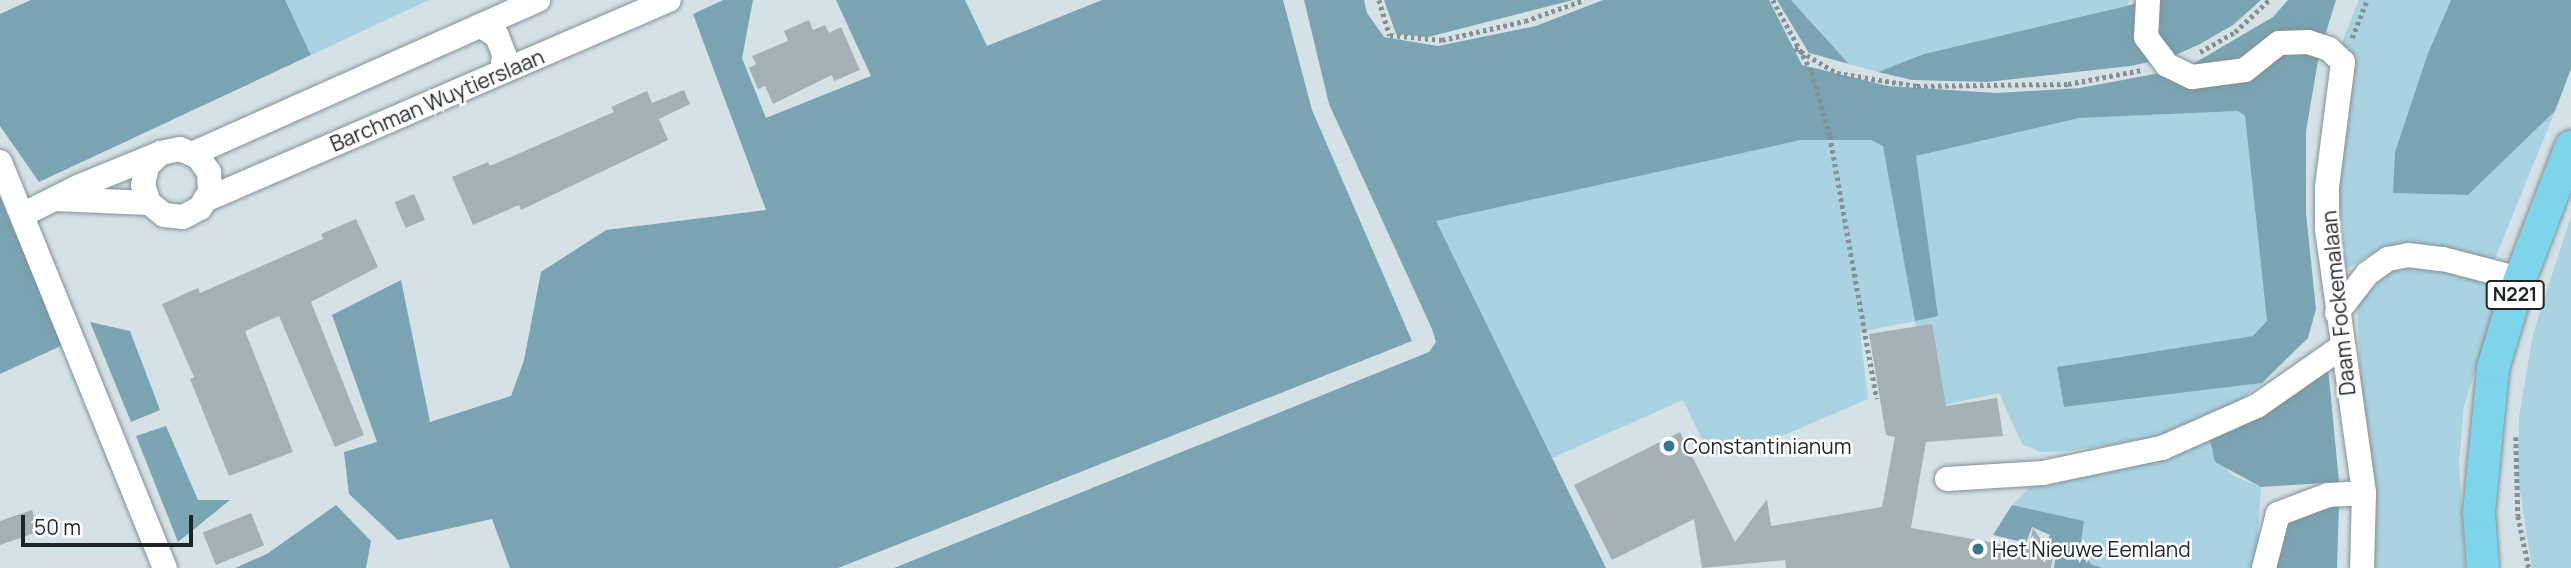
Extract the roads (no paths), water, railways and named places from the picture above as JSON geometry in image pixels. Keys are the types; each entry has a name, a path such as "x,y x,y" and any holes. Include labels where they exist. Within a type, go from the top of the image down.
{"main road":[{"name":"N221","path":"2483,568 2479,531 2483,449 2493,368 2520,279 2571,146"},
{"name":"N221","path":"2483,449 2504,568"}],"street":[{"name":"Barchman Wuytierslaan","path":"22,215 161,153 180,149 192,154 538,0"},
{"name":"Barchman Wuytierslaan","path":"55,199 149,203 164,215 183,217 200,208 205,200 669,0"},
{"name":"Daam Fockemalaan","path":"2148,0 2146,37 2168,65 2192,77 2245,70 2279,43 2308,42 2329,49 2343,62 2327,187 2326,229 2340,348 2364,494 2361,568"},
{"path":"481,26 497,36 504,54 502,72"},
{"path":"149,203 142,185 147,166 161,153"},
{"path":"192,154 209,172 210,192 205,200"},
{"path":"0,162 165,568"},
{"path":"2337,313 2367,274 2388,259 2408,255 2442,259 2520,279"},
{"path":"1947,479 2043,473 2162,448 2257,406 2340,348"},
{"path":"2264,568 2278,514 2329,495 2364,494"}],"place":[{"name":"Constantinianum","path":"1669,446"},
{"name":"Het Nieuwe Eemland","path":"1978,549"}]}
